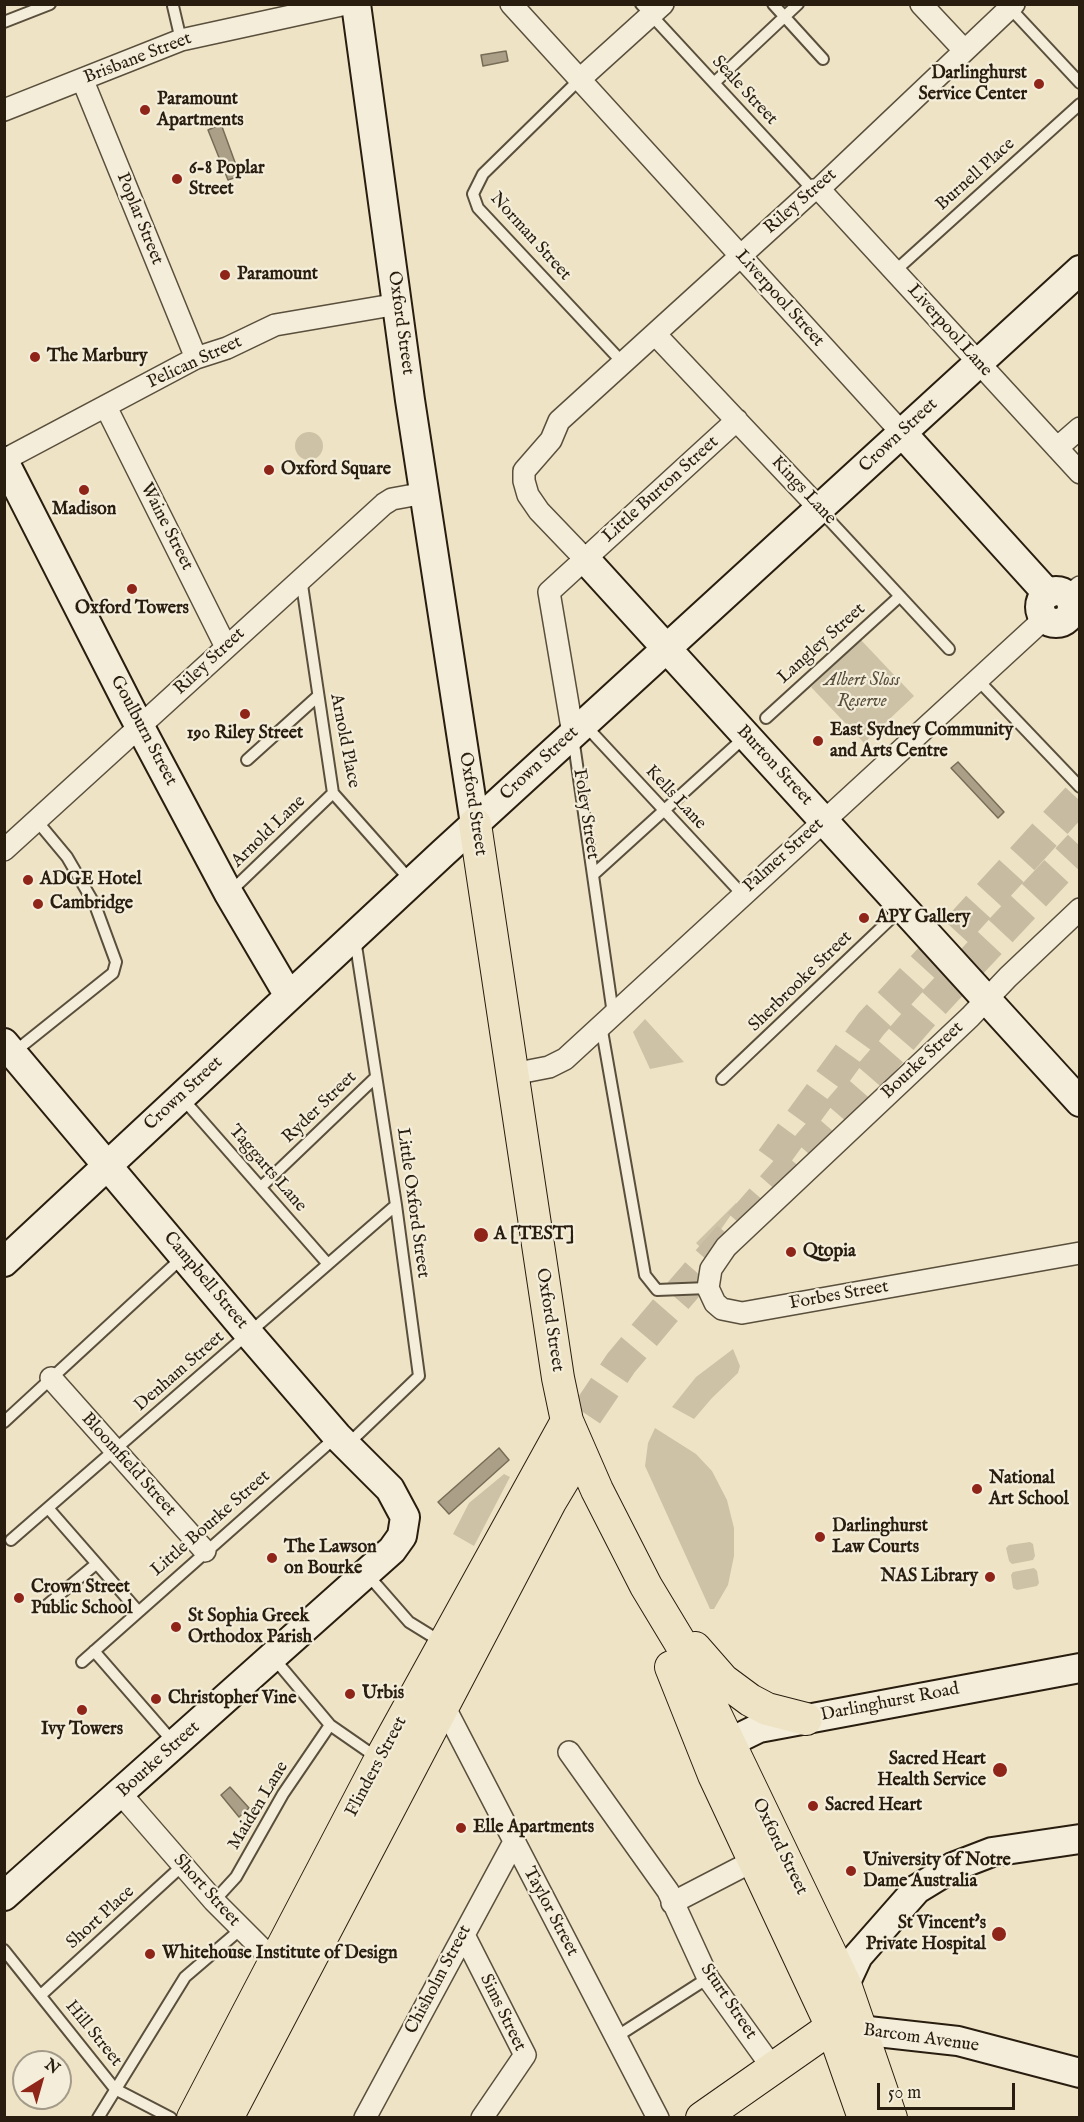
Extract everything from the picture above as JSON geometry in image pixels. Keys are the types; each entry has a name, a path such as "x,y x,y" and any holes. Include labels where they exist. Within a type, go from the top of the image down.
{"main road":[{"name":"Oxford Street","path":"475,824 558,1378 567,1421 646,1586 684,1649 755,1860 831,2027 864,2118"},
{"name":"Flinders Street","path":"193,2118 380,1760 567,1421"},
{"name":"Flinders Street","path":"227,2118 550,1502 580,1452"},
{"path":"646,1586 684,1636 723,1680 767,1709 806,1719"},
{"name":"Oxford Street","path":"718,1748 845,1984 891,2118"},
{"path":"718,2112 772,2067 831,2027"}],"street":[{"name":"Brisbane Street","path":"4,110 83,81 181,40 346,4"},
{"name":"Oxford Street","path":"356,4 425,493 475,824"},
{"name":"Liverpool Street","path":"511,4 902,433 1065,607"},
{"path":"921,4 964,50"},
{"name":"Riley Street","path":"559,421 864,146 1012,6"},
{"path":"579,80 652,8"},
{"name":"Poplar Street","path":"83,81 196,358"},
{"name":"Liverpool Lane","path":"816,189 895,271 1080,473"},
{"name":"Crown Street","path":"4,1262 412,882 1080,270"},
{"name":"Pelican Street","path":"4,461 196,358 227,348 275,325 398,304"},
{"name":"Kings Lane","path":"655,334 820,510"},
{"name":"Waine Street","path":"106,407 226,647"},
{"name":"Little Burton Street","path":"585,560 737,420"},
{"name":"Burton Street","path":"559,421 551,440 524,471 524,482 528,495 539,511 666,648 756,726 824,821 1080,1102"},
{"path":"1057,448 1080,428"},
{"name":"Goulburn Street","path":"4,461 229,894 289,996"},
{"name":"Riley Street","path":"4,850 384,504 392,499 425,493"},
{"name":"Foley Street","path":"578,729 549,592 585,560"},
{"name":"Palmer Street","path":"513,1074 538,1071 557,1064 977,679 1065,607"},
{"name":"Bourke Street","path":"708,1288 714,1262 764,1210 1080,909"},
{"name":"Campbell Street","path":"9,1048 249,1334 342,1441 390,1489 405,1517"},
{"name":"Forbes Street","path":"708,1288 715,1303 722,1309 742,1313 1080,1253"},
{"name":"Bloomfield Street","path":"51,1378 205,1551"},
{"name":"Bourke Street","path":"4,1896 176,1745 397,1545 402,1536 405,1517"},
{"name":"Darlinghurst Road","path":"718,1748 759,1728 1080,1668"},
{"name":"Taylor Street","path":"444,1706 658,2118"},
{"name":"Sturt Street","path":"569,1752 668,1891 708,1978 772,2067"},
{"name":"Short Street","path":"121,1794 241,1929 275,1960 302,1975"},
{"path":"831,2027 845,1984 858,1956 917,1889 953,1867 992,1852 1080,1839"},
{"name":"Chisholm Street","path":"365,2118 514,1842"},
{"path":"672,1903 755,1860"},
{"name":"Sims Street","path":"464,1935 525,2055 482,2118"},
{"name":"Barcom Avenue","path":"831,2027 958,2041 1080,2073"}],"lane":[{"path":"4,22 50,4"},
{"path":"773,4 823,58"},
{"path":"714,83 798,4"},
{"path":"173,6 181,40"},
{"path":"1012,6 1080,83"},
{"name":"Seale Street","path":"652,8 714,83 816,189"},
{"name":"Norman Street","path":"579,80 483,174 473,194 478,208 623,363"},
{"name":"Burnell Place","path":"895,271 1080,104"},
{"name":"Kings Lane","path":"820,510 949,649"},
{"name":"Arnold Place","path":"301,578 333,793 412,882"},
{"name":"Langley Street","path":"594,874 900,596"},
{"path":"977,679 1080,787"},
{"path":"247,759 318,696"},
{"name":"Kells Lane","path":"578,729 664,811 742,894"},
{"name":"Foley Street","path":"578,729 607,1019 645,1275 657,1290 708,1288"},
{"name":"Arnold Lane","path":"229,894 333,793"},
{"path":"9,1048 113,973 116,962 94,905 67,857 37,821"},
{"name":"Sherbrooke Street","path":"722,1079 903,908"},
{"name":"Little Oxford Street","path":"342,1441 411,1387 419,1376 396,1205 354,936"},
{"name":"Ryder Street","path":"261,1187 376,1077"},
{"name":"Taggarts Lane","path":"181,1097 327,1263"},
{"name":"Denham Street","path":"11,1540 396,1205"},
{"path":"4,1422 184,1256"},
{"name":"Little Bourke Street","path":"82,1662 205,1551 342,1441"},
{"path":"48,1508 138,1611"},
{"path":"47,1605 96,1564"},
{"path":"366,1574 409,1622 443,1643"},
{"path":"94,1651 176,1745"},
{"path":"272,1656 330,1725 354,1745 380,1760"},
{"name":"Maiden Lane","path":"214,1901 236,1877 283,1794 330,1725"},
{"name":"Short Place","path":"40,1995 183,1865"},
{"path":"98,2118 185,1977 241,1929"},
{"name":"Hill Street","path":"4,1950 116,2089 171,2118"},
{"path":"616,2037 708,1978"}],"green space":[{"path":"309,432 319,436 323,446 319,456 309,460 299,456 295,446 299,436"},
{"name":"Albert Sloss Reserve","path":"861,640 914,696 864,743 811,687"},
{"path":"645,1019 684,1062 650,1069 633,1032"},
{"path":"736,1203 738,1205 705,1252 696,1243"},
{"path":"733,1349 740,1366 738,1373 694,1419 672,1407 696,1377"},
{"path":"655,1428 696,1454 712,1471 727,1500 734,1528 734,1556 728,1585 714,1609 710,1609 645,1466 648,1443"},
{"path":"504,1474 510,1477 474,1546 453,1534 469,1503"},
{"path":"1030,1542 1033,1544 1035,1556 1033,1560 1012,1564 1006,1548 1009,1545"},
{"path":"1034,1568 1037,1571 1039,1583 1037,1586 1017,1590 1013,1588 1011,1575 1013,1572"}],"shaded area":[{"path":"506,51 508,61 483,66 481,55"},
{"path":"221,124 240,176 228,180 208,130"},
{"path":"958,762 1004,812 998,818 951,768"},
{"path":"499,1448 509,1460 449,1514 438,1502"},
{"path":"230,1787 249,1808 239,1817 221,1795"}],"tunnel":[{"path":"772,1160 871,1024 1080,796"},
{"path":"559,1455 621,1363 663,1313 923,1014 1080,846"}],"place":[{"name":"Darlinghurst Service Center","path":"1039,84"},
{"name":"Paramount Apartments","path":"145,110"},
{"name":"6-8 Poplar Street","path":"177,179"},
{"name":"Paramount","path":"225,275"},
{"name":"The Marbury","path":"35,357"},
{"name":"Oxford Square","path":"269,470"},
{"name":"Madison","path":"84,490"},
{"name":"Oxford Towers","path":"132,589"},
{"name":"190 Riley Street","path":"245,714"},
{"name":"East Sydney Community and Arts Centre","path":"818,741"},
{"name":"ADGE Hotel","path":"28,880"},
{"name":"Cambridge","path":"38,904"},
{"name":"APY Gallery","path":"864,918"},
{"name":"A [TEST]","path":"481,1235"},
{"name":"Qtopia","path":"791,1252"},
{"name":"National Art School","path":"977,1489"},
{"name":"Darlinghurst Law Courts","path":"820,1537"},
{"name":"The Lawson on Bourke","path":"272,1558"},
{"name":"NAS Library","path":"990,1577"},
{"name":"Crown Street Public School","path":"19,1598"},
{"name":"St Sophia Greek Orthodox Parish","path":"176,1627"},
{"name":"Urbis","path":"350,1694"},
{"name":"Christopher Vine","path":"156,1699"},
{"name":"Ivy Towers","path":"82,1710"},
{"name":"Sacred Heart Health Service","path":"1000,1770"},
{"name":"Sacred Heart","path":"813,1806"},
{"name":"Elle Apartments","path":"461,1828"},
{"name":"University of Notre Dame Australia","path":"851,1871"},
{"name":"St Vincent's Private Hospital","path":"999,1934"},
{"name":"Whitehouse Institute of Design","path":"150,1954"}]}
